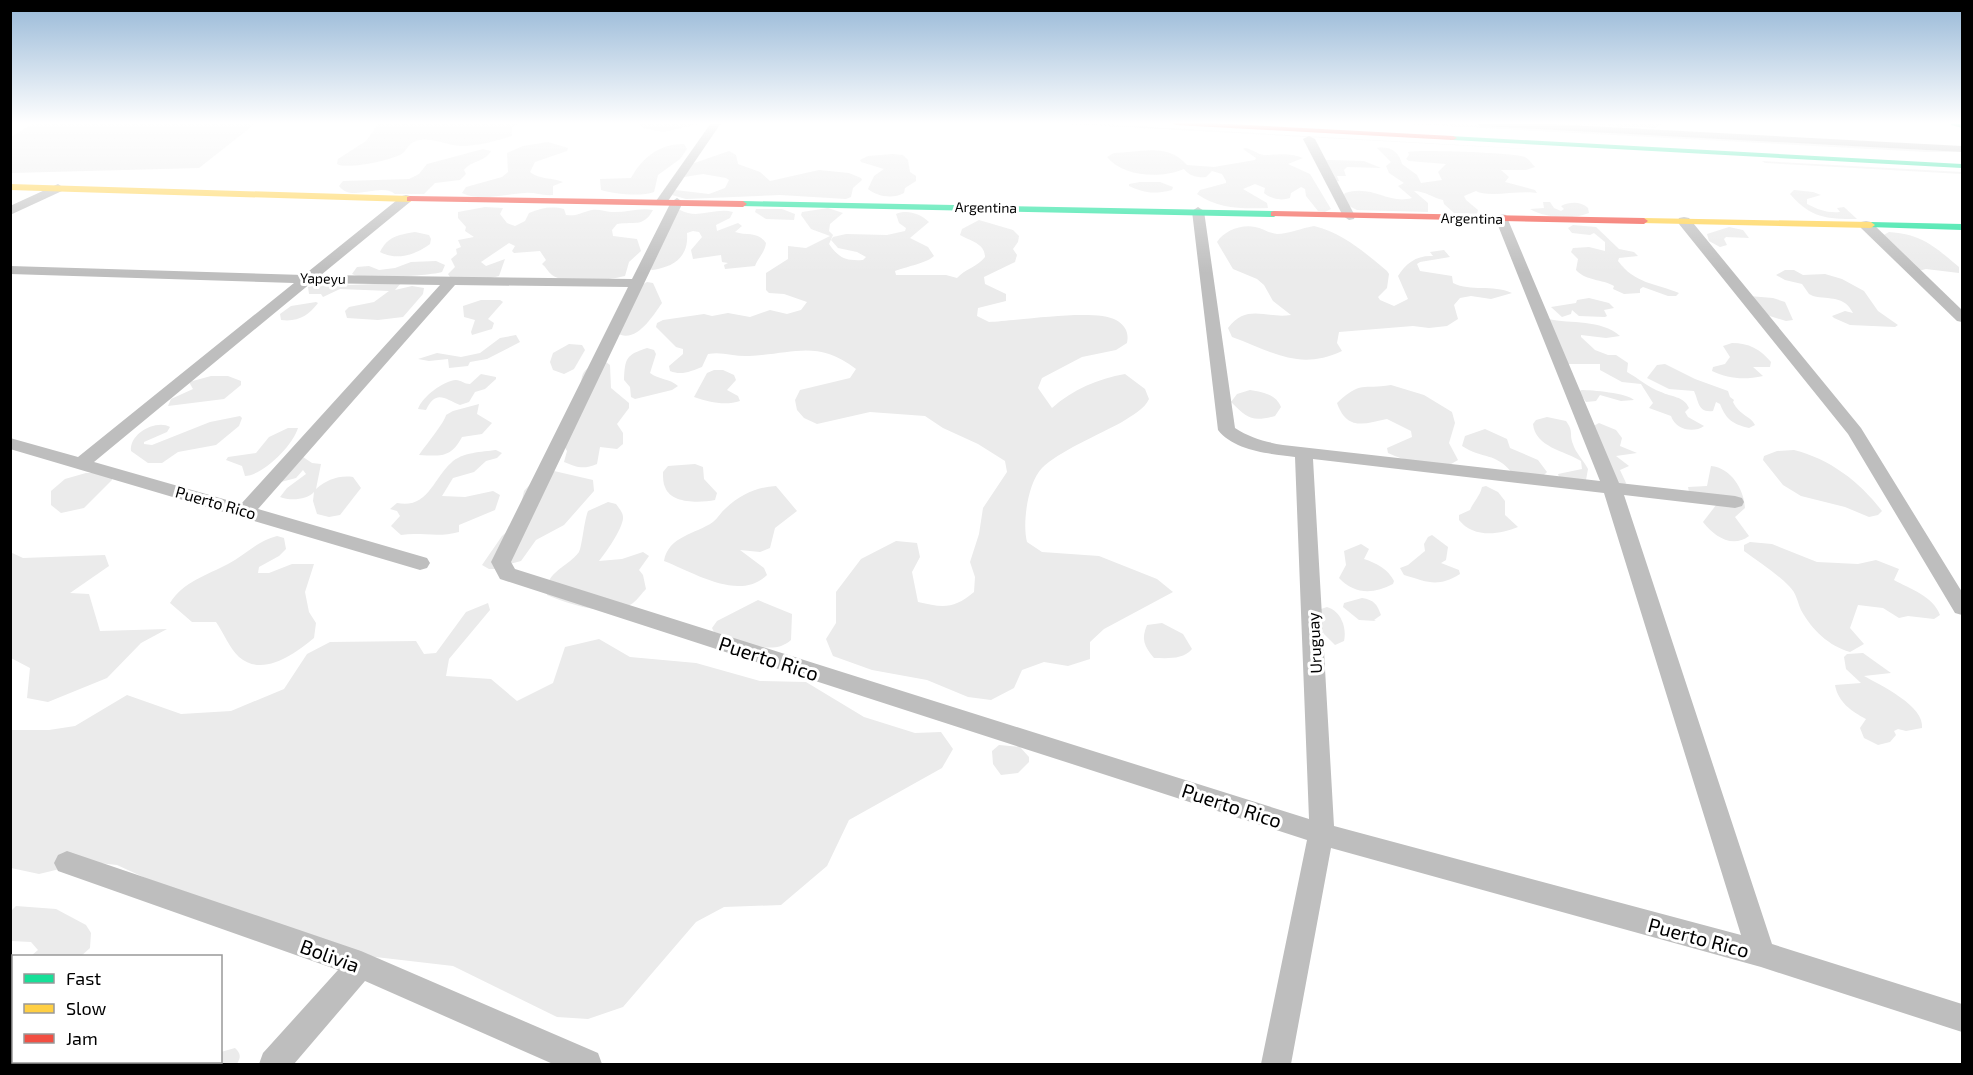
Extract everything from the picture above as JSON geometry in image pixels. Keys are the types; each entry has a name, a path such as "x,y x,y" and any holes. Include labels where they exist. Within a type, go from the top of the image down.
{"main road":[{"name":"Argentina","path":"10,187 406,198 1962,227"}],"street":[{"path":"636,283 670,202 687,173"},
{"path":"1327,173 1349,216"},
{"path":"10,211 58,188"},
{"path":"80,464 406,198"},
{"path":"1198,211 1227,430 1247,443 1304,453 1735,502"},
{"path":"1501,218 1612,488 1761,954"},
{"path":"1684,221 1856,432 1962,608"},
{"path":"1866,225 1962,318"},
{"name":"Yapeyu","path":"10,270 309,279 636,283"},
{"path":"246,511 452,280"},
{"name":"Puerto Rico","path":"636,283 501,562 507,574 1321,834 1761,954 1962,1018"},
{"name":"Puerto Rico","path":"10,443 420,563"},
{"name":"Uruguay","path":"1276,1065 1321,834 1322,810 1304,453"},
{"path":"1941,573 1962,574"},
{"name":"Bolivia","path":"67,863 361,965 587,1065"},
{"path":"274,1065 361,965"}],"shaded area":[{"path":"507,173 532,173 563,182 553,186 553,195 528,193 477,197 462,193 466,187 502,177"},
{"path":"634,173 661,173 654,192 628,194 601,190 600,179 631,178"},
{"path":"682,173 761,173 770,181 805,173 849,173 862,180 853,188 851,197 846,199 780,195 686,199 672,195 675,190 709,194 725,188 729,180 703,174 684,177"},
{"path":"878,173 912,173 916,176 916,181 905,188 904,193 900,195 886,196 868,189 874,176"},
{"path":"1138,173 1169,173 1154,175"},
{"path":"1189,173 1210,173 1206,177"},
{"path":"1219,173 1308,173 1331,209 1325,212 1318,211 1306,196 1305,189 1301,187 1291,193 1290,198 1287,199 1273,198 1264,193 1265,188 1255,184 1243,189 1267,203 1268,208 1240,208 1222,205 1197,194 1200,190 1226,183 1222,174"},
{"path":"1329,173 1345,173 1346,176 1337,176 1339,181 1334,182"},
{"path":"1389,173 1414,173 1421,183 1442,180 1439,173 1505,173 1509,177 1505,182 1535,190 1537,193 1488,194 1476,191 1464,196 1478,210 1477,214 1454,213 1444,204 1443,200 1422,192 1414,191 1428,203 1428,212 1357,210 1349,206 1343,196 1345,193 1364,191 1395,199 1412,198 1398,186 1404,183"},
{"path":"419,174 466,174 460,180 435,183 424,194 395,194 382,190 351,193 339,186 343,181 409,179"},
{"path":"1160,182 1173,187 1172,190 1153,193 1129,186 1129,184"},
{"path":"1794,190 1821,195 1807,199 1807,204 1811,206 1823,211 1835,212 1840,212 1837,208 1844,207 1857,219 1820,216 1805,208 1790,194"},
{"path":"1543,202 1550,202 1554,208 1561,211 1564,209 1561,206 1578,203 1588,208 1589,213 1575,217 1559,217 1530,209 1544,208"},
{"path":"485,207 503,208 500,214 507,223 515,226 525,221 529,213 546,208 564,209 566,215 594,210 617,212 653,210 642,222 617,224 612,230 613,236 637,239 641,251 629,262 625,276 588,281 558,278 542,264 546,260 540,251 514,253 512,251 515,246 509,243 481,262 486,266 505,259 499,276 487,279 450,277 448,274 455,267 451,259 457,254 456,249 461,247 458,240 474,237 465,231 466,227 458,218 458,212"},
{"path":"828,208 843,213 830,224 829,231 833,235 829,244 843,258 852,260 863,260 866,257 857,252 838,248 831,240 833,237 846,234 887,235 905,231 906,228 899,223 896,214 905,212 914,213 929,222 910,238 928,247 934,256 921,263 895,271 896,275 946,275 957,278 985,257 980,245 960,235 962,229 979,220 1013,230 1019,236 1013,249 1017,255 1015,262 984,277 985,284 1006,294 1006,301 978,308 977,316 989,322 1091,315 1116,320 1126,330 1127,343 1116,350 1082,357 1042,378 1038,388 1052,408 1068,395 1086,386 1125,374 1145,389 1149,399 1141,409 1122,422 1049,462 1037,474 1027,503 1025,524 1027,542 1042,552 1099,556 1157,579 1173,592 1104,629 1090,642 1090,659 1068,666 1044,662 1022,670 1014,688 991,700 968,697 927,680 872,670 833,656 826,639 836,623 836,592 861,559 896,541 917,543 920,557 912,572 918,602 948,606 960,602 974,592 975,577 970,562 979,534 983,508 1007,472 1005,461 925,416 870,412 817,424 804,418 797,410 795,400 800,390 850,378 856,369 829,354 804,350 749,356 713,353 708,354 702,367 682,373 670,371 669,366 683,354 683,349 676,347 656,327 657,323 663,320 728,313 750,317 770,310 787,314 801,310 807,302 784,294 769,293 766,290 766,273 788,259 788,246 806,248 830,236 811,229 801,215 802,212"},
{"path":"756,209 782,209 795,214 794,220 766,219 755,212"},
{"path":"680,210 693,214 733,212 730,218 716,225 717,231 738,223 742,226 735,232 756,235 763,239 766,243 755,266 725,269 724,265 728,263 722,262 721,255 693,259 691,250 702,237 699,232 693,231 687,233 685,249 678,260 660,269 649,268 673,211"},
{"path":"1573,225 1596,227 1619,249 1634,252 1638,256 1619,258 1618,261 1631,274 1638,279 1679,293 1676,296 1668,296 1643,287 1640,293 1624,294 1613,289 1614,286 1580,274 1576,270 1578,259 1571,252 1573,248 1589,247 1605,251 1605,242 1594,233 1590,235 1572,233 1568,228"},
{"path":"1250,226 1277,234 1314,226 1344,238 1387,271 1389,274 1387,288 1378,297 1394,306 1408,299 1398,276 1405,267 1417,258 1433,256 1430,252 1444,250 1450,257 1420,262 1417,264 1420,271 1452,276 1453,283 1460,286 1497,289 1512,293 1491,299 1471,296 1460,298 1454,305 1458,319 1447,326 1429,328 1413,326 1339,332 1337,343 1342,351 1327,357 1299,359 1286,357 1232,337 1228,328 1242,316 1250,314 1291,315 1273,301 1264,285 1257,279 1233,269 1217,242 1228,232"},
{"path":"1729,227 1743,230 1749,238 1726,237 1724,239 1727,245 1720,247 1709,241 1707,234"},
{"path":"415,232 429,235 430,244 406,255 393,256 380,252 394,237"},
{"path":"1889,232 1900,233 1927,243 1959,267 1959,273 1926,269 1918,271 1882,236"},
{"path":"436,261 445,265 442,272 396,277 368,277 352,274 357,267 369,266 379,270 395,268 411,262"},
{"path":"1785,270 1794,270 1803,275 1825,274 1842,279 1864,291 1878,311 1898,325 1895,327 1850,325 1834,318 1832,316 1845,311 1853,313 1841,301 1813,296 1802,284 1776,275"},
{"path":"321,282 343,282 349,285 401,283 395,290 412,286 424,288 423,294 403,317 378,320 347,318 345,311 349,307 374,302 389,291 340,289 323,297 321,294 309,294 308,287"},
{"path":"647,282 653,283 662,303 648,322 636,333 622,335 615,332 625,294"},
{"path":"1749,296 1773,298 1785,302 1793,320 1786,321 1760,313"},
{"path":"1589,298 1609,303 1614,308 1604,310 1607,316 1605,317 1579,316 1572,310 1571,314 1562,317 1551,307 1576,303 1577,300"},
{"path":"481,300 503,302 488,319 494,323 492,329 472,335 475,320 464,317 463,306"},
{"path":"318,303 306,315 293,320 281,320 280,314 291,306"},
{"path":"1548,319 1595,324 1620,336 1606,338 1581,335 1581,337 1595,350 1608,355 1616,355 1628,363 1627,372 1657,390 1684,401 1689,408 1685,412 1688,417 1704,426 1695,430 1680,427 1671,416 1649,408 1653,403 1641,384 1622,382 1600,370 1600,364 1567,364"},
{"path":"516,335 520,342 487,359 470,362 468,366 449,368 448,359 429,361 418,359 437,353 461,357 480,353 500,338"},
{"path":"1732,343 1749,346 1767,357 1771,362 1770,367 1753,367 1763,376 1737,378 1712,371 1713,367 1725,364 1730,357 1723,346"},
{"path":"569,344 582,345 585,350 574,369 564,374 553,370 550,362 553,353"},
{"path":"647,348 654,350 656,354 650,373 678,386 672,390 635,399 631,397 630,387 624,380 626,362 631,355"},
{"path":"606,362 610,365 611,388 629,403 629,408 617,424 623,433 623,444 617,449 600,447 597,464 584,467 572,465 564,462 567,451 556,432 582,393 582,379 585,371"},
{"path":"1665,364 1695,379 1728,391 1736,407 1755,425 1749,428 1734,423 1716,402 1713,411 1704,410 1694,391 1669,389 1647,378 1657,365"},
{"path":"723,370 734,375 736,380 727,390 738,396 740,401 717,403 694,397 707,373"},
{"path":"481,374 496,377 496,379 485,389 475,392 469,402 460,405 441,397 433,400 426,410 418,409 428,395 439,386 456,380 470,384"},
{"path":"211,376 228,376 241,381 241,385 224,399 168,406 171,399 193,389 189,382"},
{"path":"1391,385 1424,395 1452,412 1455,423 1449,443 1458,460 1446,467 1409,460 1388,453 1387,448 1412,437 1411,431 1387,419 1364,424 1351,422 1341,412 1337,403 1352,391 1362,387"},
{"path":"1250,390 1268,394 1276,399 1281,407 1275,416 1261,419 1251,418 1231,402 1237,394"},
{"path":"1581,390 1617,394 1634,400 1621,401 1600,395 1596,401 1586,402 1579,392"},
{"path":"479,404 477,414 492,423 482,434 462,437 454,449 445,454 419,455 446,415"},
{"path":"240,416 242,418 239,426 216,445 178,452 162,463 148,463 131,451 134,439 151,426 170,427 167,432 144,444 152,445 210,422"},
{"path":"1547,417 1566,421 1571,430 1574,447 1588,469 1586,480 1559,477 1558,474 1582,469 1581,461 1539,438 1533,424 1536,420"},
{"path":"1599,423 1616,430 1622,438 1620,446 1637,453 1616,456 1629,466 1620,470 1626,483 1624,486 1619,486 1586,430"},
{"path":"288,428 298,428 290,443 277,458 261,470 245,476 242,466 226,460 228,457 256,453 269,437"},
{"path":"1485,429 1507,439 1510,448 1538,460 1547,472 1543,476 1513,474 1500,462 1462,446 1465,436"},
{"path":"496,450 502,453 497,458 486,461 474,472 453,478 442,496 465,497 493,491 500,495 495,510 459,525 459,532 451,534 401,535 391,526 400,516 397,511 390,509 397,503 416,502 423,497 456,459 472,453"},
{"path":"1794,450 1820,459 1843,473 1864,490 1882,511 1878,515 1869,517 1845,507 1801,496 1783,485 1763,460 1764,456 1777,451"},
{"path":"303,457 312,463 321,464 316,489 333,479 343,477 353,477 361,488 340,515 329,517 317,514 313,501 314,492 298,499 280,497 287,488 306,474 303,470 296,478 281,482"},
{"path":"695,464 703,467 704,479 717,493 715,500 687,501 668,493 663,482 663,472 668,466"},
{"path":"1711,466 1725,471 1739,487 1745,508 1735,517 1749,536 1743,540 1724,539 1712,532 1703,522 1720,500 1689,492 1688,487 1707,486"},
{"path":"554,471 593,480 594,491 564,525 536,540 521,561 499,567 500,569 489,569 482,565 502,536 517,523 524,491 534,480"},
{"path":"86,473 106,473 112,475 112,480 84,508 61,513 51,505 51,491 65,479"},
{"path":"776,486 797,511 775,528 770,548 760,552 740,550 764,568 767,575 756,583 743,586 716,582 664,561 671,546 713,522 737,499 756,490"},
{"path":"1486,486 1498,492 1505,501 1505,515 1518,527 1503,532 1487,533 1471,530 1459,520 1459,515 1470,510 1482,487"},
{"path":"608,502 616,504 623,521 614,540 599,561 622,559 643,552 649,556 639,570 643,575 646,589 633,603 613,610 590,608 547,595 549,581 579,552 588,511"},
{"path":"1432,535 1448,547 1446,560 1441,563 1459,570 1460,574 1439,582 1404,575 1400,568 1408,565 1425,551 1424,544"},
{"path":"277,536 284,538 286,549 279,556 259,567 258,573 269,573 292,564 314,564 305,592 309,612 316,623 314,638 279,661 258,665 248,663 236,654 216,622 192,622 170,603 189,584 228,564 263,541"},
{"path":"1750,542 1772,544 1817,562 1858,564 1876,560 1899,569 1894,580 1927,598 1937,608 1940,615 1934,619 1908,616 1899,618 1883,608 1858,605 1850,628 1864,644 1850,652 1842,649 1828,641 1810,624 1789,586 1744,551 1744,545"},
{"path":"1361,544 1369,549 1364,559 1385,570 1394,581 1393,584 1379,590 1365,591 1352,588 1339,578 1346,565 1344,551"},
{"path":"10,552 23,558 105,555 109,566 70,593 89,594 100,631 167,629 141,643 107,678 48,702 27,698 30,668 11,658"},
{"path":"1362,598 1372,601 1378,608 1381,615 1374,620 1376,621 1359,620 1343,607 1344,603"},
{"path":"758,600 792,614 791,640 783,645 763,647 714,632 712,628 717,621"},
{"path":"488,603 490,610 449,659 446,676 491,679 517,701 553,683 565,647 599,639 630,657 696,663 760,681 806,682 864,717 915,733 941,732 953,749 942,768 849,820 827,866 781,905 724,907 696,922 623,1007 588,1019 557,1017 453,966 298,948 117,865 89,862 39,874 11,868 10,730 49,730 75,726 127,695 181,714 231,711 284,689 307,654 330,642 416,641 424,654 436,653 466,612"},
{"path":"1327,607 1336,612 1344,626 1344,641 1335,645 1324,634 1314,616 1318,610"},
{"path":"1162,623 1183,634 1192,649 1188,653 1179,657 1154,658 1148,650 1144,634 1147,625"},
{"path":"1863,653 1891,673 1864,676 1909,704 1921,720 1922,728 1906,731 1898,729 1894,731 1896,735 1890,742 1878,745 1864,738 1860,728 1866,719 1846,705 1835,685 1861,683 1846,669 1844,657 1847,654"},
{"path":"999,745 1020,747 1029,757 1029,762 1018,773 1001,775 993,764 992,751"},
{"path":"16,906 56,909 86,925 91,933 90,948 82,955 32,955 38,950 31,942 11,941 11,911"},
{"path":"235,1048 240,1056 237,1064 172,1064 222,1063 222,1052"}],"traffic: fast":[{"path":"743,204 1274,214"},
{"path":"1871,225 1962,227"}],"traffic: slow":[{"path":"10,187 410,199"},
{"path":"1644,221 1871,225"}],"traffic: jam":[{"path":"410,199 743,204"},
{"path":"1274,214 1644,221"}]}
